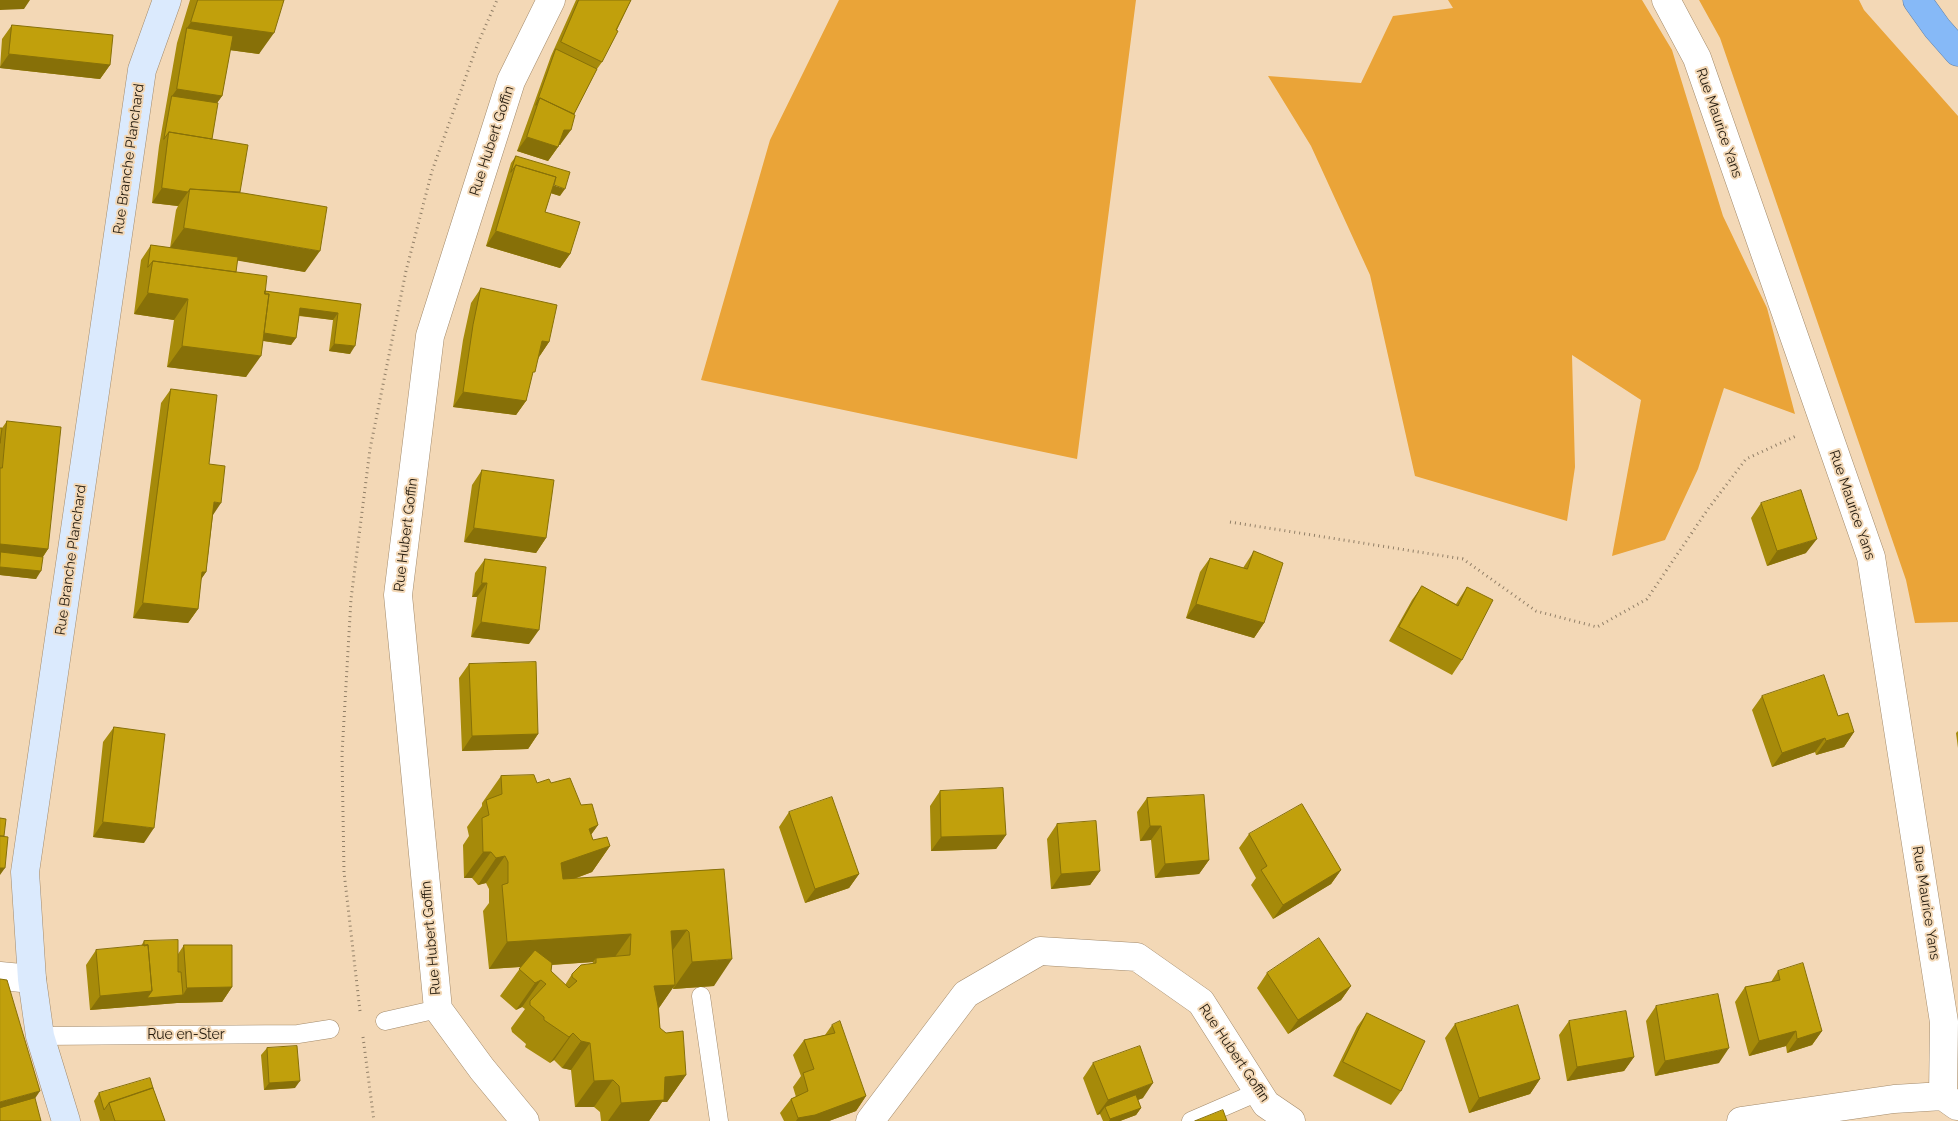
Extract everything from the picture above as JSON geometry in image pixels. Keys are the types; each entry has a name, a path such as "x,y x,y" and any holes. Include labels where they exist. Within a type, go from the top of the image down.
{"highway":[{"path":"1917,0 1937,28 1958,52"}],"main road":[{"name":"Rue Branche Planchard","path":"66,1121 40,1036 32,979 25,872 142,70 167,0"}],"street":[{"name":"Rue Hubert Goffin","path":"525,1121 482,1069 438,1009 398,595 430,336 511,81 551,0"},
{"name":"Rue Maurice Yans","path":"1666,0 1696,58 1872,557 1944,1022 1951,1101"},
{"name":"Rue Hubert Goffin","path":"870,1121 966,994 1040,951 1137,958 1201,1002 1266,1104 1291,1121"},
{"path":"0,976 32,979"},
{"path":"1741,1121 1894,1099 1951,1101"}],"lane":[{"path":"701,996 719,1121"},
{"path":"385,1021 438,1009"},
{"name":"Rue en-Ster","path":"40,1036 298,1034 330,1029"},
{"path":"1191,1121 1258,1092"}],"path":[{"path":"1230,522 1463,560 1536,611 1596,627 1646,599 1708,509 1746,459 1824,424"}],"shaded area":[{"path":"839,0 1136,0 1077,459 701,380 770,140"},
{"path":"1448,0 1642,0 1672,50 1723,216 1767,308 1795,414 1724,388 1698,469 1665,540 1612,556 1641,400 1572,355 1575,467 1567,521 1415,476 1370,275 1311,146 1268,76 1361,83 1393,16 1453,8"},
{"path":"1699,0 1859,0 1864,10 1958,116 1958,622 1915,623 1906,580 1720,38"}],"building":[{"path":"198,0 284,0 274,33 191,22"},
{"path":"579,0 631,0 602,62 561,42"},
{"path":"12,25 113,35 110,65 9,54"},
{"path":"187,28 233,36 222,96 177,89"},
{"path":"556,49 597,69 574,114 540,98 536,105"},
{"path":"172,96 218,103 212,139 169,132 164,139"},
{"path":"540,98 575,115 571,130 564,130 558,147 527,137"},
{"path":"169,132 248,145 240,192 190,189 188,192 162,188"},
{"path":"516,156 570,172 565,189 554,185 556,177 516,165 511,172"},
{"path":"516,165 556,177 545,212 580,222 570,254 496,231"},
{"path":"190,189 243,193 327,207 320,251 184,228"},
{"path":"151,245 238,257 236,272 153,261 148,267"},
{"path":"153,261 267,276 265,294 269,294 261,356 182,346 188,299 148,293"},
{"path":"481,288 557,305 549,342 542,341 526,401 463,392 473,325"},
{"path":"265,291 361,304 355,346 334,344 338,313 300,308 296,338 264,333 269,294 265,294"},
{"path":"171,389 217,395 209,464 225,466 221,503 214,502 206,572 202,572 198,609 143,603"},
{"path":"7,421 61,427 48,549 0,544 0,468 2,468"},
{"path":"482,470 554,480 546,538 474,528"},
{"path":"1801,490 1817,539 1777,551 1761,503"},
{"path":"1254,551 1283,563 1264,623 1196,604 1210,558 1247,569"},
{"path":"1,552 43,557 41,571 0,567"},
{"path":"485,559 546,567 539,630 481,622 487,583 482,583"},
{"path":"1422,586 1458,606 1467,587 1493,600 1462,660 1399,627"},
{"path":"536,662 538,734 472,736 469,664"},
{"path":"1824,675 1838,716 1848,713 1854,732 1826,741 1825,738 1782,753 1762,696"},
{"path":"114,727 165,734 154,828 103,822"},
{"path":"534,775 537,783 549,779 551,783 570,778 581,805 592,804 598,825 589,829 593,840 607,837 610,846 561,863 563,879 724,869 732,959 692,962 689,932 687,930 671,931 675,985 654,986 660,1028 666,1033 683,1031 686,1075 665,1077 664,1100 621,1103 619,1086 613,1080 594,1081 590,1043 581,1041 573,1033 569,1037 544,1020 544,1017 530,1005 530,1001 546,984 541,980 535,983 519,969 535,950 552,963 551,971 569,988 577,981 572,977 572,974 581,965 596,963 596,958 630,955 631,934 507,942 502,885 508,883 508,862 505,856 496,858 491,852 483,852 482,818 489,815 486,800 502,794 501,776"},
{"path":"1003,788 1006,835 941,837 940,791"},
{"path":"1204,795 1209,860 1165,864 1161,826 1150,826 1147,798"},
{"path":"832,797 859,874 815,889 789,812"},
{"path":"1302,804 1341,870 1283,905 1261,870 1267,866 1249,834"},
{"path":"0,818 6,819 4,836 0,836"},
{"path":"1096,821 1100,871 1061,874 1057,824"},
{"path":"0,836 8,837 5,868 0,868"},
{"path":"1319,938 1351,986 1298,1020 1267,973"},
{"path":"178,940 178,972 181,972 183,995 147,998 152,991 148,945 144,946 144,941"},
{"path":"148,945 152,991 100,996 96,950"},
{"path":"184,945 232,945 232,987 187,988"},
{"path":"1803,963 1822,1031 1797,1039 1796,1031 1759,1041 1745,987 1780,980 1778,971"},
{"path":"0,979 7,980 40,1091 0,1102"},
{"path":"1718,994 1729,1048 1665,1061 1656,1006"},
{"path":"1518,1005 1540,1079 1479,1098 1455,1024"},
{"path":"1626,1011 1634,1057 1577,1067 1569,1021"},
{"path":"1367,1013 1425,1041 1401,1091 1343,1062"},
{"path":"840,1021 866,1096 815,1115 798,1118 791,1099 808,1091 803,1073 814,1069 804,1040 835,1033 832,1025"},
{"path":"297,1046 300,1081 269,1083 267,1048"},
{"path":"1140,1046 1153,1083 1108,1100 1093,1063"},
{"path":"150,1078 153,1088 109,1103 104,1110 99,1093"},
{"path":"153,1088 165,1121 115,1121 109,1103"},
{"path":"1136,1095 1141,1108 1110,1119 1105,1107"},
{"path":"35,1098 41,1121 0,1121 0,1108"},
{"path":"1223,1110 1227,1121 1195,1121"}]}
